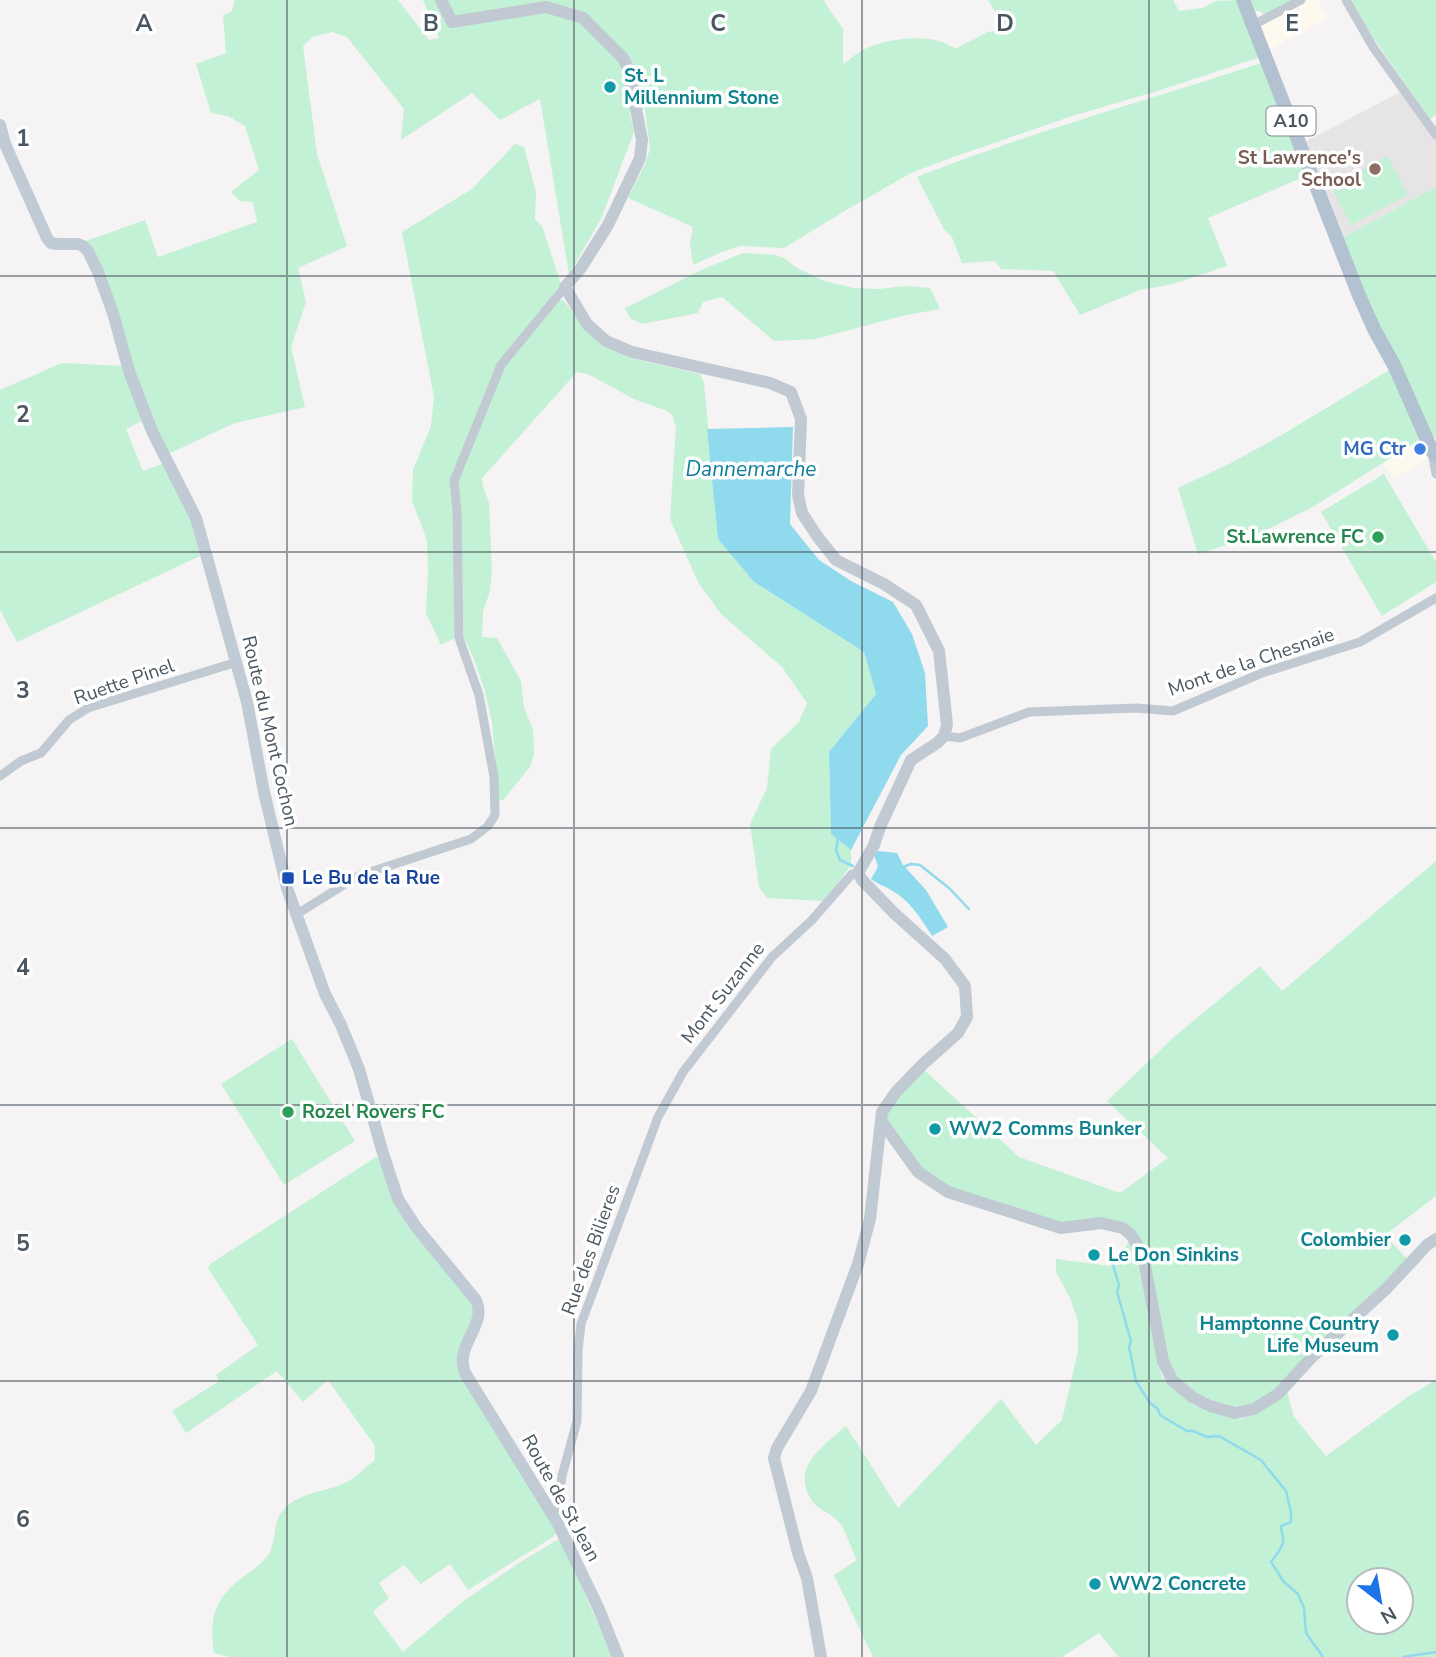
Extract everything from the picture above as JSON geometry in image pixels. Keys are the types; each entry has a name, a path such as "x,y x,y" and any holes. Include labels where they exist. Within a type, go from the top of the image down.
{"main road":[{"name":"A10","path":"1243,0 1358,293 1434,454"},
{"name":"Route du Mont Cochon","path":"0,125 5,144 47,238 51,243 83,246 99,272 129,371 152,431 196,518 247,702 264,792 287,888 325,993 359,1069 398,1199 416,1227 476,1300 480,1309 461,1363"},
{"name":"Route de St Jean","path":"461,1363 557,1522 618,1657"}],"street":[{"path":"297,914 358,876 471,839 488,826 495,815 494,777 479,695 459,638 454,481 501,365 581,268 608,225 640,158 642,139 628,68 623,58 583,18 546,7 452,22 441,0"},
{"path":"1253,25 1301,0"},
{"path":"1346,0 1373,47 1436,135"},
{"path":"565,287 587,324 606,341 632,352 770,383 791,392 801,419 798,495 802,513 836,560 884,584 916,605 939,651 947,725 944,736 911,760 874,845 858,873 894,913 944,958 965,986 967,1017 958,1033 896,1092 882,1112 870,1219 858,1264 811,1391 777,1448 774,1458 807,1578 821,1657"},
{"path":"1434,454 1436,474"},
{"name":"Mont de la Chesnaie","path":"944,736 960,738 1029,712 1136,708 1173,711 1262,673 1360,642 1436,598"},
{"name":"Ruette Pinel","path":"0,776 21,761 41,752 69,720 88,708 237,662"},
{"name":"Mont Suzanne","path":"658,1117 683,1072 772,957 812,920 852,874 858,873"},
{"name":"Rue des Bilieres","path":"557,1522 562,1476 577,1421 581,1324 658,1117"},
{"path":"881,1122 918,1172 948,1192 1060,1228 1101,1223 1123,1228 1137,1244 1144,1260 1163,1361 1172,1380 1192,1397 1210,1406 1235,1413 1254,1409 1278,1394 1312,1357 1436,1239"}],"shaded area":[{"path":"1307,0 1319,0 1328,18 1268,51 1259,30 1261,24"},
{"name":"St Lawrence's School","path":"1402,91 1436,140 1436,187 1342,238 1305,142"},
{"path":"1421,439 1429,458 1393,478 1383,464"}],"green space":[{"path":"235,0 398,0 429,40 439,38 423,0 823,0 843,29 843,64 876,44 899,39 936,40 955,49 988,32 1007,30 988,0 1173,0 1179,11 1203,8 1216,1 1237,0 1260,57 1072,116 911,173 784,248 740,246 693,265 690,244 693,227 628,198 650,149 645,109 629,111 634,132 601,219 569,274 540,99 500,120 472,93 401,140 404,109 347,37 332,32 314,36 303,46 317,154 347,246 298,268 306,302 291,347 305,407 235,423 168,454 151,420 86,241 145,220 158,257 257,222 253,202 240,201 231,192 259,170 245,126 228,116 211,113 196,64 226,53 223,15 231,12"},
{"path":"1248,0 1295,0 1265,16 1260,11 1253,11"},
{"path":"1351,0 1436,0 1436,115 1430,119 1372,36"},
{"path":"1261,63 1308,175 1208,218 1227,266 1173,284 1140,290 1080,315 1053,271 1001,269 995,261 962,263 952,237 944,229 917,177 1045,131"},
{"path":"515,144 524,147 536,192 535,220 542,226 561,284 499,365 451,480 457,637 441,645 426,613 427,540 412,501 413,470 431,426 434,397 402,232 472,189"},
{"path":"1388,156 1408,195 1351,225 1331,186"},
{"path":"1436,187 1436,439 1429,432 1366,300 1342,238"},
{"path":"743,253 775,255 824,281 854,288 930,288 940,309 906,315 815,339 774,341 722,297 703,302 698,313 642,324 630,318 625,308 701,270"},
{"path":"563,300 586,328 630,358 700,374 704,382 718,539 754,582 864,652 876,694 829,752 831,834 851,850 851,865 825,901 767,898 759,887 750,824 767,788 771,749 799,722 807,703 782,667 721,614 698,582 670,519 676,427 672,415 634,399 588,374 577,372 482,478 489,503 492,571 490,591 483,611 482,637 497,638 521,681 524,707 533,730 534,754 530,767 503,800 499,801 492,722 485,691 464,637 457,482 504,368 558,301"},
{"path":"62,363 123,366 144,420 126,429 143,471 165,463 189,512 200,556 17,642 0,610 0,390"},
{"path":"1391,369 1421,439 1311,508 1252,537 1198,554 1178,488 1280,436"},
{"name":"St.Lawrence FC","path":"1384,474 1436,562 1436,582 1382,616 1321,512"},
{"path":"1436,861 1436,1196 1385,1235 1408,1260 1272,1393 1248,1406 1231,1407 1194,1394 1176,1377 1168,1362 1130,1229 1064,1224 949,1187 919,1167 885,1121 885,1113 922,1068 1019,1157 1120,1193 1168,1158 1107,1101 1174,1037 1260,966 1282,991"},
{"name":"Rozel Rovers FC","path":"292,1039 355,1141 284,1185 221,1084"},
{"path":"376,1157 380,1158 396,1203 471,1303 474,1311 458,1360 557,1532 468,1590 450,1564 421,1584 404,1565 379,1583 389,1598 373,1612 403,1652 462,1602 557,1540 562,1541 612,1657 229,1657 214,1653 212,1628 221,1599 236,1582 268,1555 282,1512 298,1499 340,1485 354,1477 375,1460 375,1446 328,1380 303,1402 277,1371 186,1433 172,1411 219,1381 216,1375 258,1345 208,1268 210,1264"},
{"path":"1130,1241 1140,1260 1162,1377 1193,1405 1241,1419 1256,1413 1287,1391 1294,1417 1326,1456 1409,1396 1436,1380 1436,1657 1119,1657 1099,1633 1062,1657 873,1657 834,1575 857,1560 841,1524 812,1501 806,1489 807,1467 819,1450 846,1426 898,1508 1001,1399 1036,1445 1062,1420 1078,1351 1078,1321 1070,1298 1056,1272 1056,1259 1110,1266"}],"water":[{"name":"Dannemarche","path":"793,427 790,524 819,560 851,581 893,602 912,634 925,673 928,726 901,755 851,850 831,834 829,752 876,694 864,652 754,582 718,539 707,429"},
{"path":"878,851 897,853 903,865 926,890 948,927 932,936 904,899 871,879 878,867 874,854"}],"waterway":[{"path":"838,839 836,850 840,860 853,866"},
{"path":"903,867 920,865 949,888 969,909"},
{"path":"1112,1262 1119,1285 1117,1292 1131,1341 1129,1347 1136,1381 1150,1403 1158,1409 1160,1415 1187,1431 1207,1437 1219,1436 1261,1460 1286,1491 1291,1522 1281,1526 1282,1545 1271,1562 1284,1582 1298,1594 1304,1608 1306,1633 1323,1657"},
{"path":"1403,1657 1436,1652"}],"place":[{"name":"St. L Millennium Stone","path":"610,87"},
{"name":"St Lawrence's School","path":"1375,169"},
{"name":"MG Ctr","path":"1420,449"},
{"name":"St.Lawrence FC","path":"1378,537"},
{"name":"Le Bu de la Rue","path":"288,878"},
{"name":"Rozel Rovers FC","path":"288,1112"},
{"name":"WW2 Comms Bunker","path":"935,1129"},
{"name":"Colombier","path":"1405,1240"},
{"name":"Le Don Sinkins","path":"1094,1255"},
{"name":"Hamptonne Country Life Museum","path":"1393,1335"},
{"name":"WW2 Concrete","path":"1095,1584"}]}
